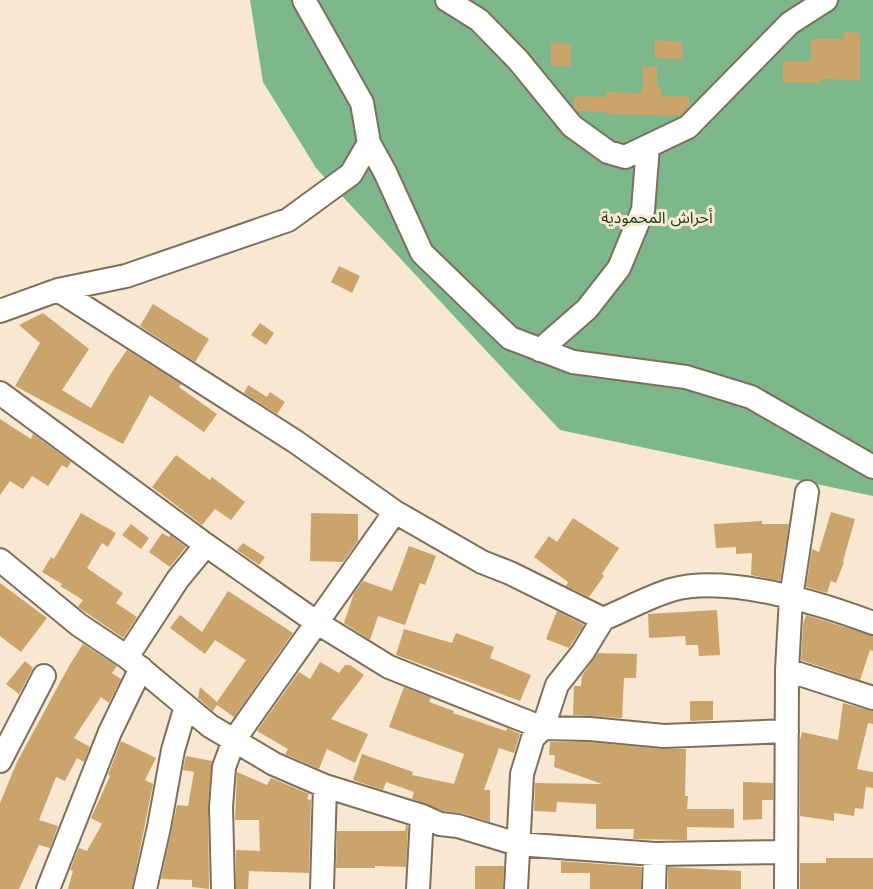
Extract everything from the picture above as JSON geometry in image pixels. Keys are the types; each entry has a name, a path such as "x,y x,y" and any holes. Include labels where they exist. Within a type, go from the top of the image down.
{"street":[{"path":"304,0 362,103 369,143 385,172 422,253 510,338 573,362 686,377 751,397 873,467"},
{"path":"447,0 479,20 518,60 572,126 608,152 625,157 688,127 790,23 826,0"},
{"path":"0,311 58,290 126,276 288,220 351,174 369,143"},
{"path":"540,350 587,309 619,268 643,210 648,146"},
{"path":"58,290 296,442 395,512 482,562 510,573 603,619"},
{"path":"0,393 206,545 316,622 389,667 543,728 590,729 664,736 787,731"},
{"path":"786,889 787,670 791,598 807,492"},
{"path":"223,889 221,807 224,766 234,740 395,512"},
{"path":"48,889 110,732 134,663 178,579 206,545"},
{"path":"0,560 79,625 134,663 210,726 274,764 325,786 422,816 440,824 458,826 517,844 655,854 786,852"},
{"path":"516,889 522,774 533,738 543,728 557,685 583,652 603,619 671,590 707,585 767,592 829,607 873,624"},
{"path":"787,670 873,698"},
{"path":"0,761 44,676"},
{"path":"146,889 173,750 186,706"},
{"path":"322,889 325,786"},
{"path":"418,889 422,816"},
{"path":"654,889 655,854"}],"green space":[{"name":"أحراش المحمودية","path":"250,0 873,0 873,496 560,430 316,168 263,82"}],"building":[{"path":"844,32 860,33 860,80 821,79 821,83 783,83 783,61 811,61 811,39 844,39"},
{"path":"655,40 682,42 682,59 655,58"},
{"path":"551,43 571,44 571,66 551,66"},
{"path":"643,66 657,67 657,87 662,87 662,96 689,96 689,107 680,116 606,114 606,112 577,111 574,107 574,96 606,97 606,92 642,93"},
{"path":"339,266 360,276 352,293 331,282"},
{"path":"153,304 209,339 195,362 140,326"},
{"path":"43,313 89,349 62,390 91,408 127,350 181,384 179,387 217,414 204,432 150,395 123,444 15,386 40,343 19,325"},
{"path":"260,323 274,333 266,345 251,335"},
{"path":"248,385 267,397 270,392 285,402 277,414 244,393"},
{"path":"0,419 31,439 33,434 71,462 67,468 62,465 48,486 32,476 23,489 10,481 0,495"},
{"path":"176,455 210,480 212,477 245,502 231,520 215,509 202,525 152,487"},
{"path":"831,512 855,519 844,562 836,583 831,581 827,593 806,587 812,549 819,552"},
{"path":"81,513 116,533 108,547 102,543 87,568 123,593 116,603 137,617 123,638 78,607 83,600 42,572 51,557 54,559"},
{"path":"311,513 358,514 358,541 343,562 310,561"},
{"path":"573,518 619,548 602,574 604,576 589,597 566,586 568,582 534,557 549,536 557,542"},
{"path":"762,521 762,524 789,524 780,581 751,575 752,553 736,554 736,547 716,548 714,524"},
{"path":"131,524 149,538 141,549 122,535"},
{"path":"162,533 169,537 170,535 186,547 170,567 149,552"},
{"path":"243,543 265,557 259,565 237,550"},
{"path":"409,546 436,556 425,585 420,583 405,625 378,616 370,640 344,623 354,593 363,581 392,591"},
{"path":"0,583 47,618 21,652 0,636"},
{"path":"228,591 293,633 234,717 217,705 213,711 198,698 200,687 217,702 246,660 215,640 205,654 170,628 180,615 202,632"},
{"path":"717,610 720,655 699,656 698,645 686,645 685,636 649,638 648,614"},
{"path":"557,611 584,625 569,648 546,639"},
{"path":"806,615 873,636 873,651 870,650 860,680 801,660 803,624"},
{"path":"404,629 452,643 456,633 494,647 490,658 531,675 520,701 396,655"},
{"path":"83,644 117,666 112,673 121,679 109,703 101,697 74,738 90,747 84,762 77,758 65,781 56,777 39,820 58,826 50,848 39,845 19,889 0,889 0,803 17,762"},
{"path":"598,653 637,654 636,678 624,678 622,718 573,715 574,686 581,686 582,676"},
{"path":"25,661 33,668 19,694 6,684"},
{"path":"320,662 339,673 345,665 350,665 364,675 331,719 368,734 355,763 327,749 319,769 285,754 288,749 257,731 299,672 310,679"},
{"path":"404,687 431,698 429,702 454,711 453,713 506,731 507,728 520,734 514,753 499,748 484,790 490,790 490,822 462,813 444,811 412,799 414,792 386,782 383,790 353,780 362,754 413,772 412,775 454,784 464,754 389,727"},
{"path":"690,701 713,701 713,720 690,721"},
{"path":"843,703 873,711 873,724 868,723 857,769 873,772 873,788 866,787 863,809 855,808 854,816 834,813 834,821 800,816 800,740 802,732 838,740"},
{"path":"121,741 156,758 145,780 153,784 132,889 68,889 73,871 70,870 79,848 87,851 102,824 91,818 110,776 108,775"},
{"path":"550,742 589,742 686,749 687,809 734,809 734,828 687,827 687,840 633,839 634,829 596,829 596,804 557,802 556,812 534,811 535,783 602,784 554,767 555,755 549,755"},
{"path":"186,756 212,761 208,806 209,889 192,887 192,880 161,879 177,805 188,806 194,772 183,770"},
{"path":"237,772 267,785 271,778 309,794 307,799 311,800 309,873 249,871 248,889 236,889 236,850 260,851 259,820 235,820"},
{"path":"743,782 773,783 773,800 762,800 762,819 743,820"},
{"path":"406,825 408,826 406,867 336,868 337,831 405,831"},
{"path":"826,858 873,858 873,889 800,889 800,863 826,863"},
{"path":"561,861 641,867 641,889 590,889 590,873 561,873"},
{"path":"475,866 504,866 503,889 475,889"},
{"path":"668,867 741,871 741,889 668,889"}]}
